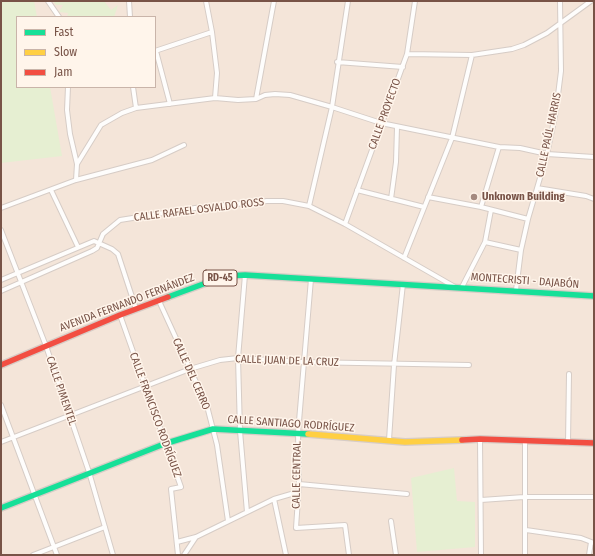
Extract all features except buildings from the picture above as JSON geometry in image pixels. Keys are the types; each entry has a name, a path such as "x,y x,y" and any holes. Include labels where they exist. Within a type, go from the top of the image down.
{"main road":[{"name":"AVENIDA FERNANDO FERNÁNDEZ","path":"1,365 120,315 224,276 245,275 455,287"},
{"name":"MONTECRISTI - DAJABÓN","path":"455,287 594,296"},
{"name":"CALLE SANTIAGO RODRÍGUEZ","path":"1,508 89,472 164,444 213,429 428,442 480,439 594,443"}],"street":[{"path":"48,1 58,16"},
{"path":"130,1 130,16"},
{"path":"206,1 212,32 217,73 215,98"},
{"path":"256,99 274,1"},
{"path":"309,206 332,106 337,62 348,1"},
{"name":"CALLE PROYECTO","path":"345,224 381,123 403,67 407,54 415,1"},
{"name":"CALLE PAÚL HARRIS","path":"516,290 521,250 528,219 547,154 556,111 561,71 559,24 560,1"},
{"path":"407,54 472,55 512,49 524,45 559,24 591,1"},
{"path":"170,104 156,51 212,32"},
{"path":"404,258 452,138 472,55"},
{"path":"337,62 403,67"},
{"path":"68,88 67,110 70,134 77,164 76,180"},
{"path":"133,88 136,108"},
{"path":"77,164 101,125 122,113 136,108 215,98 238,100 256,99 265,95 290,95 332,106 397,127 499,147 520,148 547,154 594,157"},
{"path":"391,199 396,162 397,127"},
{"path":"1,208 76,180 152,160 184,145"},
{"path":"481,207 499,147"},
{"path":"537,188 586,196 594,200"},
{"path":"52,190 78,247"},
{"path":"357,190 424,208"},
{"path":"428,198 481,207 528,219"},
{"name":"CALLE RAFAEL OSVALDO ROSS","path":"1,291 92,251 97,248 103,234 120,220 239,203 283,201 309,206 345,224 455,287"},
{"path":"462,287 485,242 491,210"},
{"name":"CALLE PIMENTEL","path":"1,230 46,346 89,472 113,555"},
{"path":"1,280 78,247 94,241 99,242 118,254 136,309"},
{"path":"485,242 521,250"},
{"path":"245,275 238,358 240,430 247,512"},
{"name":"CALLE CENTRAL","path":"311,279 298,433 298,492 296,528 341,524 345,525 349,555"},
{"path":"389,440 394,365 403,284"},
{"name":"CALLE DEL CERRO","path":"159,301 207,406 213,429 228,521"},
{"name":"CALLE FRANCISCO RODRÍGUEZ","path":"120,315 146,386 164,444 181,487 171,489 178,555"},
{"name":"CALLE JUAN DE LA CRUZ","path":"1,442 206,363 238,358 394,365 469,365"},
{"path":"568,443 569,374"},
{"path":"1,405 35,494 56,555"},
{"path":"480,439 481,555"},
{"path":"525,441 524,497 526,555"},
{"path":"298,484 406,494"},
{"path":"177,542 196,537 274,499 298,492"},
{"path":"481,500 524,497 594,497"},
{"path":"274,499 286,555"},
{"path":"391,521 396,555"},
{"path":"33,555 105,527"},
{"path":"526,530 581,538 593,543 589,555"},
{"path":"178,548 185,553 196,537"}],"shaded area":[{"path":"1,1 594,1 594,555 1,555"}],"green space":[{"path":"1,1 34,1 37,16 16,16 16,88 50,88 62,156 1,163"},
{"path":"53,1 104,1 111,10 118,5 114,16 67,16 68,13 59,12 63,5 56,5"},
{"path":"454,468 457,501 475,502 475,547 417,552 411,478"}],"traffic: fast":[{"path":"168,297 225,276 245,275 594,296"},
{"path":"1,508 164,444 213,429 308,434"}],"traffic: slow":[{"path":"308,434 405,442 462,440"}],"traffic: jam":[{"path":"1,365 120,315 168,297"},
{"path":"462,440 480,439 594,443"}],"place":[{"name":"Unknown Building","path":"474,197"}]}
